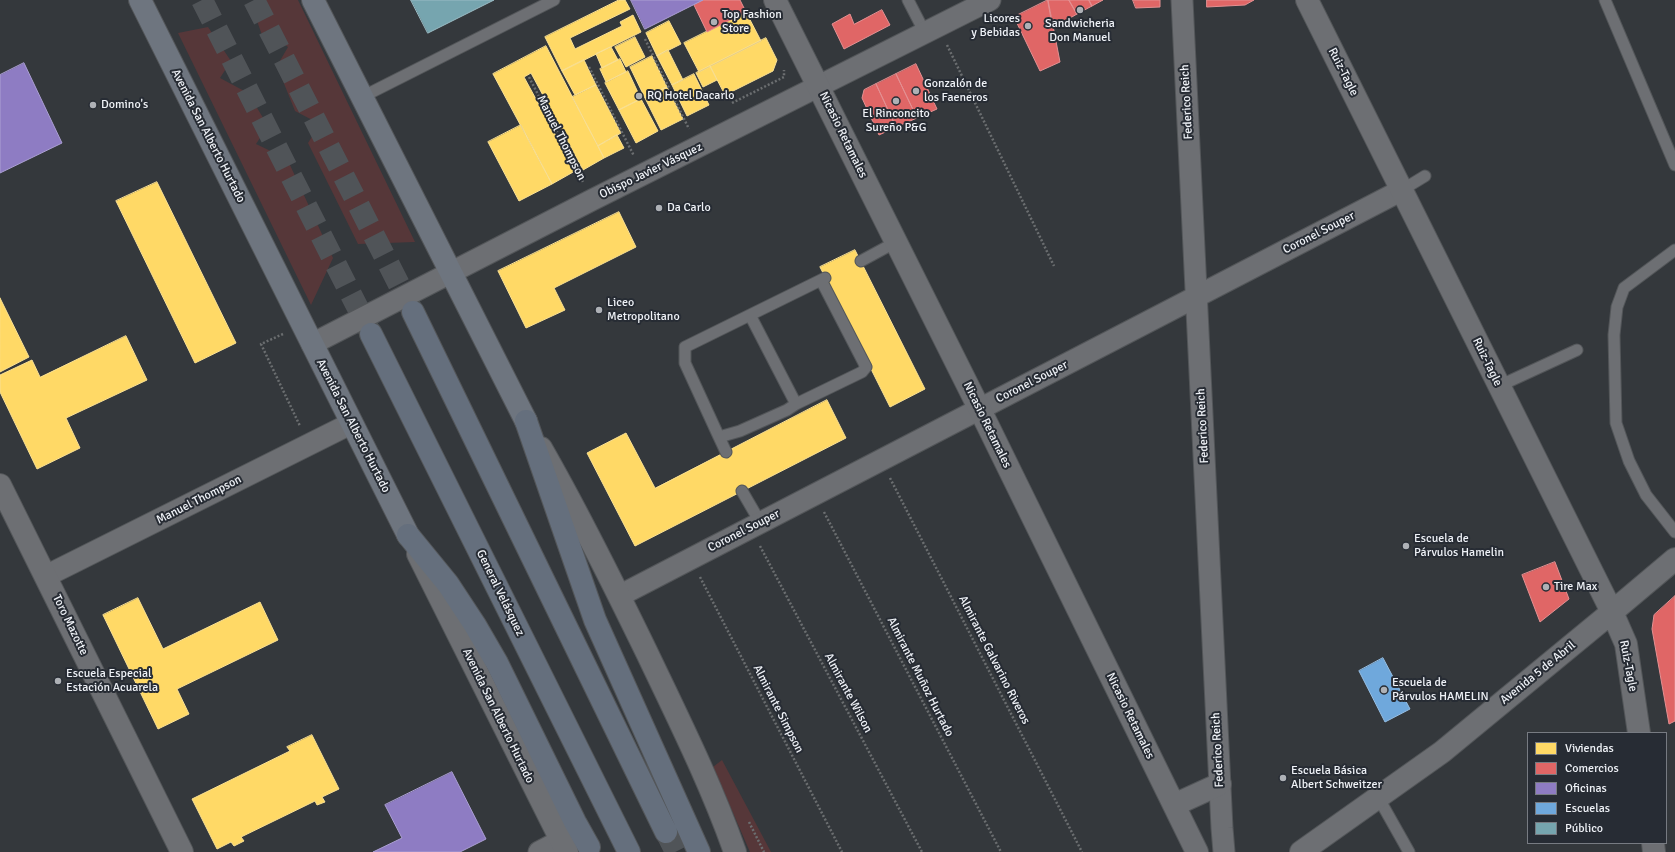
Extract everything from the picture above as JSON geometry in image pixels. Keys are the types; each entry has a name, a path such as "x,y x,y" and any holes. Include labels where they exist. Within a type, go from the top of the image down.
{"highway":[{"path":"413,312 666,832"},
{"name":"General Velásquez","path":"371,334 628,852"},
{"path":"526,421 595,620 698,852"},
{"path":"408,535 448,584 475,625 497,663 575,822 589,847"}],"main road":[{"name":"Avenida San Alberto Hurtado","path":"140,0 408,535"},
{"path":"313,0 526,421"}],"street":[{"name":"Nicasio Retamales","path":"775,0 980,409 1197,852"},
{"name":"Obispo Javier Vásquez","path":"308,334 451,273 643,174 990,0"},
{"name":"Federico Reich","path":"1182,0 1224,852"},
{"name":"Ruiz-Tagle","path":"1307,0 1612,612 1626,644 1639,732"},
{"name":"Coronel Souper","path":"619,596 1402,190"},
{"path":"526,421 574,507 702,766 735,852"},
{"name":"Manuel Thompson","path":"46,576 352,423"},
{"name":"Toro Mazotte","path":"0,485 182,852"},
{"name":"Avenida San Alberto Hurtado","path":"408,535 564,846"},
{"name":"Avenida 5 de Abril","path":"1301,852 1442,752 1675,559"},
{"path":"1174,805 1220,784"},
{"path":"539,852 564,846"}],"lane":[{"path":"362,97 554,0"},
{"path":"908,0 925,33"},
{"path":"1605,0 1675,165"},
{"path":"1402,190 1425,176"},
{"path":"861,261 896,242"},
{"path":"1675,250 1624,288 1617,307 1614,335 1616,423 1629,461 1646,495 1675,532"},
{"path":"719,437 740,431 787,410 796,404 862,372 866,367 823,279 684,347 685,363 719,437 726,452"},
{"path":"750,315 796,404"},
{"path":"1499,386 1577,350"},
{"path":"742,491 760,522"},
{"path":"1378,797 1409,852"}],"path":[{"path":"645,39 698,147"},
{"path":"952,54 1054,266"},
{"path":"589,67 643,174"},
{"name":"Manuel Thompson","path":"529,77 592,200"},
{"path":"308,334 261,344 308,445"},
{"name":"Almirante Galvarino Riveros","path":"889,476 1082,852"},
{"name":"Almirante Muñoz Hurtado","path":"823,510 1001,852"},
{"name":"Almirante Wilson","path":"759,543 922,852"},
{"name":"Almirante Simpson","path":"699,574 842,852"}],"shaded area":[{"path":"256,0 298,0 415,242 358,244 308,143 320,124 295,111 277,66 288,47 266,31 262,35 251,4"},
{"path":"208,27 231,61 220,78 248,93 268,126 256,144 281,156 290,165 333,258 311,305 178,33"},
{"path":"722,760 771,852 750,852 713,767"}],"building: Viviendas":[{"path":"619,0 625,0 630,9 570,38 575,49 622,26 620,22 633,15 641,32 562,71 545,37"},
{"path":"746,12 761,41 699,72 684,43"},
{"path":"669,21 681,44 657,56 646,33"},
{"path":"635,37 645,57 626,67 615,47"},
{"path":"766,38 777,60 773,71 725,95 710,66"},
{"path":"546,46 604,158 583,170 531,73 524,77 575,171 552,184 493,74"},
{"path":"611,47 618,60 602,68 596,54"},
{"path":"668,50 683,80 672,85 657,56"},
{"path":"652,56 667,87 645,98 630,67"},
{"path":"620,59 626,72 606,82 600,69"},
{"path":"584,60 596,85 575,95 562,71"},
{"path":"710,66 717,80 703,87 696,73"},
{"path":"628,71 641,99 619,110 605,83"},
{"path":"694,74 709,105 687,116 672,85"},
{"path":"596,85 621,133 598,146 572,97"},
{"path":"667,87 683,119 661,130 645,98"},
{"path":"641,99 658,131 636,143 619,110"},
{"path":"521,125 552,184 519,201 488,142"},
{"path":"617,135 624,148 604,158 598,146"},
{"path":"157,182 236,343 195,363 116,201"},
{"path":"619,212 636,247 554,288 565,310 526,328 498,271"},
{"path":"855,250 925,389 890,407 820,267"},
{"path":"0,298 29,357 0,372"},
{"path":"126,336 147,380 66,418 80,448 37,469 0,392 0,375 32,360 40,377"},
{"path":"827,400 846,438 635,546 587,453 626,433 655,488"},
{"path":"138,598 163,649 260,602 278,640 177,689 189,714 158,729 103,615"},
{"path":"312,735 339,789 322,797 325,802 317,805 315,801 241,837 244,841 234,846 231,842 217,849 192,799 290,751 287,747"}],"building: Comercios":[{"name":"Top Fashion Store","path":"703,0 740,0 746,12 707,32 694,5"},
{"path":"1048,0 1069,0 1077,14 1053,28"},
{"path":"1048,0 1060,62 1040,71 1014,17"},
{"name":"Sandwicheria Don Manuel","path":"1069,0 1089,0 1092,6 1077,14"},
{"path":"1089,0 1103,0 1092,6"},
{"path":"1133,0 1160,0 1160,7 1136,8"},
{"path":"1207,0 1254,0 1245,5 1207,7"},
{"path":"882,10 890,25 844,49 832,24 850,14 854,24"},
{"name":"Gonzalón de los Faeneros","path":"916,64 937,109 917,118 896,74"},
{"name":"El Rinconcito Sureño P&G","path":"896,74 917,118 896,127 876,84"},
{"path":"876,84 896,127 879,135 862,98 864,90"},
{"name":"Tire Max","path":"1555,562 1569,599 1540,622 1522,575"},
{"path":"1675,596 1675,721 1669,724 1652,629 1654,615"}],"building: Oficinas":[{"path":"631,0 703,0 645,29"},
{"path":"24,63 62,143 0,173 0,75"},
{"path":"452,772 486,839 460,852 373,852 402,838 385,805"}],"building: Escuelas":[{"name":"Escuela de Párvulos HAMELIN","path":"1383,658 1410,709 1385,722 1359,671"}],"building: Público":[{"path":"411,0 494,0 428,33"}],"tunnel":[{"path":"202,0 371,334"},
{"path":"254,0 413,312"},
{"path":"666,832 676,852"}],"place":[{"name":"Sandwicheria Don Manuel","path":"1080,10"},
{"name":"Top Fashion Store","path":"714,22"},
{"name":"Licores y Bebidas","path":"1028,26"},
{"name":"Gonzalón de los Faeneros","path":"916,91"},
{"name":"RQ Hotel Dacarlo","path":"639,96"},
{"name":"El Rinconcito Sureño P&G","path":"896,101"},
{"name":"Domino's","path":"93,105"},
{"name":"Da Carlo","path":"659,208"},
{"name":"Liceo Metropolitano","path":"599,310"},
{"name":"Escuela de Párvulos Hamelin","path":"1406,546"},
{"name":"Tire Max","path":"1546,587"},
{"name":"Escuela Especial Estación Acuarela","path":"58,681"},
{"name":"Escuela de Párvulos HAMELIN","path":"1384,690"},
{"name":"Escuela Básica Albert Schweitzer","path":"1283,778"}]}
